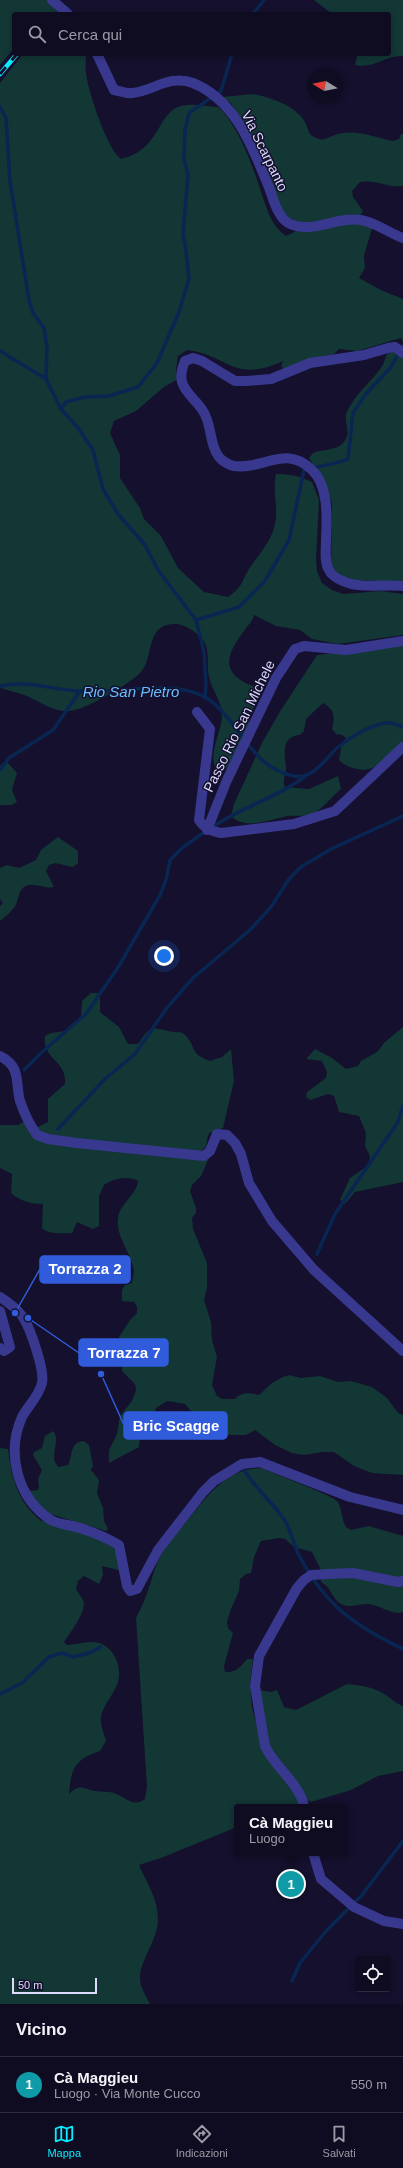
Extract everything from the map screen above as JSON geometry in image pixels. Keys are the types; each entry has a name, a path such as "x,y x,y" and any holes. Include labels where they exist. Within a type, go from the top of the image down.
{"street":[{"path":"52,0 66,12"},
{"name":"Via Scarpanto","path":"98,56 114,90 131,94 148,90 168,80 192,82 211,92 228,107 239,123 268,185 276,207 289,223 306,228 344,220 362,220 403,238"},
{"path":"403,353 395,347 388,348 364,355 310,364 284,375 258,381 235,381 202,361 193,358 185,361 181,373 182,383 185,389 204,412 216,451 224,461 233,466 244,466 288,458 302,462 313,471 320,483 325,500 327,529 326,558 328,569 332,574 343,581 355,585 403,586"},
{"name":"Passo Rio San Michele","path":"207,830 220,794 276,678 295,649 304,646 346,650 403,641"},
{"path":"197,712 210,729 199,820 207,830 221,833 294,824 335,811 403,747"},
{"path":"0,1056 13,1067 17,1074 20,1101 37,1135 77,1143 204,1156 210,1151 213,1141 218,1134 227,1136 235,1143 241,1154 248,1183 272,1221 314,1270 403,1351"},
{"path":"0,1297 9,1303 23,1318 42,1369 41,1386 22,1417 14,1443 14,1455 18,1479 31,1500 51,1520 83,1529 119,1545 127,1586 130,1591 137,1589 158,1550 204,1492 214,1481 246,1463 260,1462 344,1495 403,1510"},
{"path":"0,1311 10,1347 4,1351 0,1348"},
{"path":"303,1804 296,1789 268,1753 265,1746 255,1686 259,1656 297,1588 311,1575 353,1573 398,1582 403,1581"},
{"path":"314,1856 321,1879 354,1907 384,1921 403,1924"}],"green space":[{"path":"0,0 48,0 57,12 12,12 12,50 0,65"},
{"path":"314,0 403,0 403,56 397,56 374,64 362,66 355,65 356,56 391,56 391,12 329,12"},
{"path":"21,56 86,56 86,73 94,105 110,144 121,159 144,148 173,110 181,106 190,105 218,107 231,122 243,144 269,214 280,231 286,236 296,231 361,222 372,228 364,256 365,268 359,278 381,290 403,299 403,342 401,338 357,351 339,349 334,354 311,359 284,369 281,366 283,361 253,370 242,369 213,357 187,350 178,356 176,370 178,379 164,387 136,411 114,421 110,433 120,455 120,478 140,508 144,519 161,536 178,568 204,592 228,597 240,586 272,534 276,519 276,474 286,474 312,482 319,500 316,559 317,571 322,583 332,590 343,594 381,591 403,594 403,635 338,644 312,639 300,630 276,626 254,615 233,648 229,664 231,670 236,676 255,687 257,696 256,703 247,718 253,727 227,768 219,774 213,760 222,711 209,677 205,643 196,633 183,626 176,624 166,625 159,629 152,643 145,667 140,673 127,684 85,707 69,711 58,710 48,707 26,696 0,688 0,83"},
{"path":"254,94 275,100 295,111 305,122 310,134 318,139 324,139 338,134 352,132 393,141 399,139 401,134 403,134 403,186 392,186 366,181 360,182 352,191 353,197 363,211 360,216 301,224 285,216 244,127 231,103 221,97"},
{"path":"392,352 401,355 403,358 403,582 354,580 338,574 331,566 332,503 327,489 309,458 313,453 332,449 342,444 348,432 346,416 350,406 358,394 381,368 387,354"},
{"path":"403,645 403,742 382,762 370,769 361,770 346,765 339,760 342,743 346,738 342,735 336,734 332,729 334,717 332,711 323,703 306,719 304,731 300,735 289,739 285,747 286,768 284,784 285,787 309,789 338,776 341,789 320,809 309,815 288,816 259,823 244,823 231,816 234,804 263,741 281,710 317,655"},
{"path":"8,763 17,773 12,790 17,802 12,805 0,805 0,766"},
{"path":"58,837 78,851 78,863 73,867 55,863 49,865 46,871 54,887 32,885 25,886 22,888 14,908 0,921 0,906 3,903 0,899 0,868 7,865 19,868 36,860 41,850"},
{"path":"91,993 98,993 100,999 100,1012 119,1027 128,1044 138,1044 148,1031 152,1029 159,1029 184,1034 196,1052 203,1058 210,1061 222,1057 231,1049 234,1081 223,1128 209,1134 206,1147 199,1152 199,1160 208,1160 201,1176 192,1185 190,1191 196,1208 196,1213 192,1218 193,1229 207,1263 207,1288 204,1300 211,1322 212,1340 217,1357 212,1385 217,1396 222,1399 235,1399 240,1395 249,1393 259,1395 272,1383 289,1375 301,1378 320,1376 338,1382 351,1381 372,1387 387,1398 398,1413 403,1415 403,1475 372,1473 354,1466 334,1452 304,1455 292,1453 275,1445 255,1430 246,1435 225,1435 193,1413 185,1404 167,1401 156,1408 154,1414 144,1420 141,1426 139,1447 109,1463 109,1450 117,1434 120,1416 132,1401 136,1390 135,1384 122,1371 123,1353 119,1348 121,1343 119,1337 130,1320 137,1313 137,1307 134,1302 122,1301 122,1290 125,1285 132,1283 134,1271 133,1265 121,1238 118,1218 121,1209 135,1190 138,1181 129,1178 120,1178 104,1185 99,1196 99,1226 93,1229 77,1222 72,1233 56,1233 48,1232 42,1228 43,1204 26,1202 14,1196 11,1193 12,1174 0,1168 0,1125 18,1125 23,1122 36,1128 48,1122 48,1099 65,1084 65,1076 59,1065 47,1050 45,1036 50,1033 68,1030 73,1026 81,1018 82,1001"},
{"path":"403,1027 403,1182 355,1192 345,1204 340,1200 350,1178 366,1167 369,1162 370,1156 365,1146 366,1133 359,1116 339,1112 334,1096 328,1094 310,1100 306,1097 307,1092 326,1078 327,1072 322,1061 306,1059 315,1049 332,1058 346,1069 358,1066 361,1061 377,1052 385,1042"},
{"path":"53,1431 56,1440 54,1459 59,1467 68,1465 72,1450 76,1444 84,1441 89,1445 93,1466 91,1470 99,1480 97,1493 103,1508 104,1521 108,1529 106,1531 50,1514 35,1501 28,1491 38,1490 38,1479 42,1470 33,1455 34,1452 42,1448 45,1436"},
{"path":"0,1448 8,1449 11,1470 17,1489 26,1505 41,1521 44,1520 83,1532 112,1545 117,1549 119,1554 122,1571 102,1566 103,1575 99,1584 84,1576 78,1581 76,1589 83,1600 83,1610 78,1621 64,1642 67,1645 91,1642 106,1646 116,1658 119,1673 116,1687 103,1709 101,1717 106,1741 100,1751 85,1758 76,1766 71,1778 69,1794 76,1789 82,1788 114,1793 133,1802 145,1799 147,1787 136,1618 149,1589 157,1563 164,1550 208,1496 227,1479 237,1473 249,1469 262,1468 333,1498 337,1501 340,1507 344,1524 351,1530 369,1526 403,1536 403,1612 399,1613 369,1604 348,1606 341,1604 321,1582 320,1568 312,1552 294,1547 285,1539 279,1538 261,1541 254,1557 251,1573 246,1574 240,1579 239,1591 227,1622 228,1628 233,1633 224,1666 225,1672 232,1672 240,1667 247,1659 253,1659 250,1685 252,1707 258,1731 299,1803 234,1804 234,1828 161,1858 139,1865 152,1891 158,1912 155,1935 140,1972 141,1985 150,2004 0,2004"},
{"path":"347,1684 371,1688 403,1706 403,1771 378,1776 351,1790 311,1802 307,1800 272,1753 267,1739 259,1690 271,1692 277,1690 284,1707 296,1710"}],"waterway":[{"path":"255,12 264,0"},
{"path":"61,409 66,402 85,397 109,396 138,387 157,363 179,312 189,279 183,234 188,175 184,159 185,131 189,113 221,91 231,56"},
{"path":"0,107 6,118 10,181 29,300 33,313 44,328 47,347 46,379 61,409 78,428 93,450 103,489 118,514 145,545 158,570 196,620 204,652 206,683 205,698"},
{"path":"196,620 239,607 265,581 289,540 304,470 348,459 353,413 365,395 391,367 403,345"},
{"path":"0,351 46,379"},
{"name":"Rio San Pietro","path":"0,686 22,684 70,690 96,691 166,688 198,694 211,701 221,710 257,755 267,764 279,771 294,776 307,775 313,772 337,748 366,729 379,724 387,723 403,727"},
{"path":"0,770 9,758 53,730 80,691"},
{"path":"211,828 234,814 295,784 306,776"},
{"path":"58,1129 106,1078 135,1054 166,1009 193,978 251,929 271,907 289,879 301,867 331,849 403,816"},
{"path":"24,1070 41,1053 86,1014 119,966 160,895 166,880 170,860 182,848 206,831"},
{"path":"317,1254 335,1214 398,1122 403,1105"},
{"path":"243,1468 247,1475 285,1521 300,1557 310,1574 331,1601 370,1632 403,1649"},
{"path":"0,1694 22,1683 49,1657 62,1653 73,1657 89,1653 101,1647"},
{"path":"292,1981 300,1963 327,1930 362,1895 403,1841"}],"railway":[{"path":"0,74 15,56"}],"place":[{"name":"Torrazza 2","path":"15,1313"},
{"name":"Torrazza 7","path":"28,1318"},
{"name":"Bric Scagge","path":"101,1374"},
{"name":"Cà Maggieu","path":"291,1884"}]}
